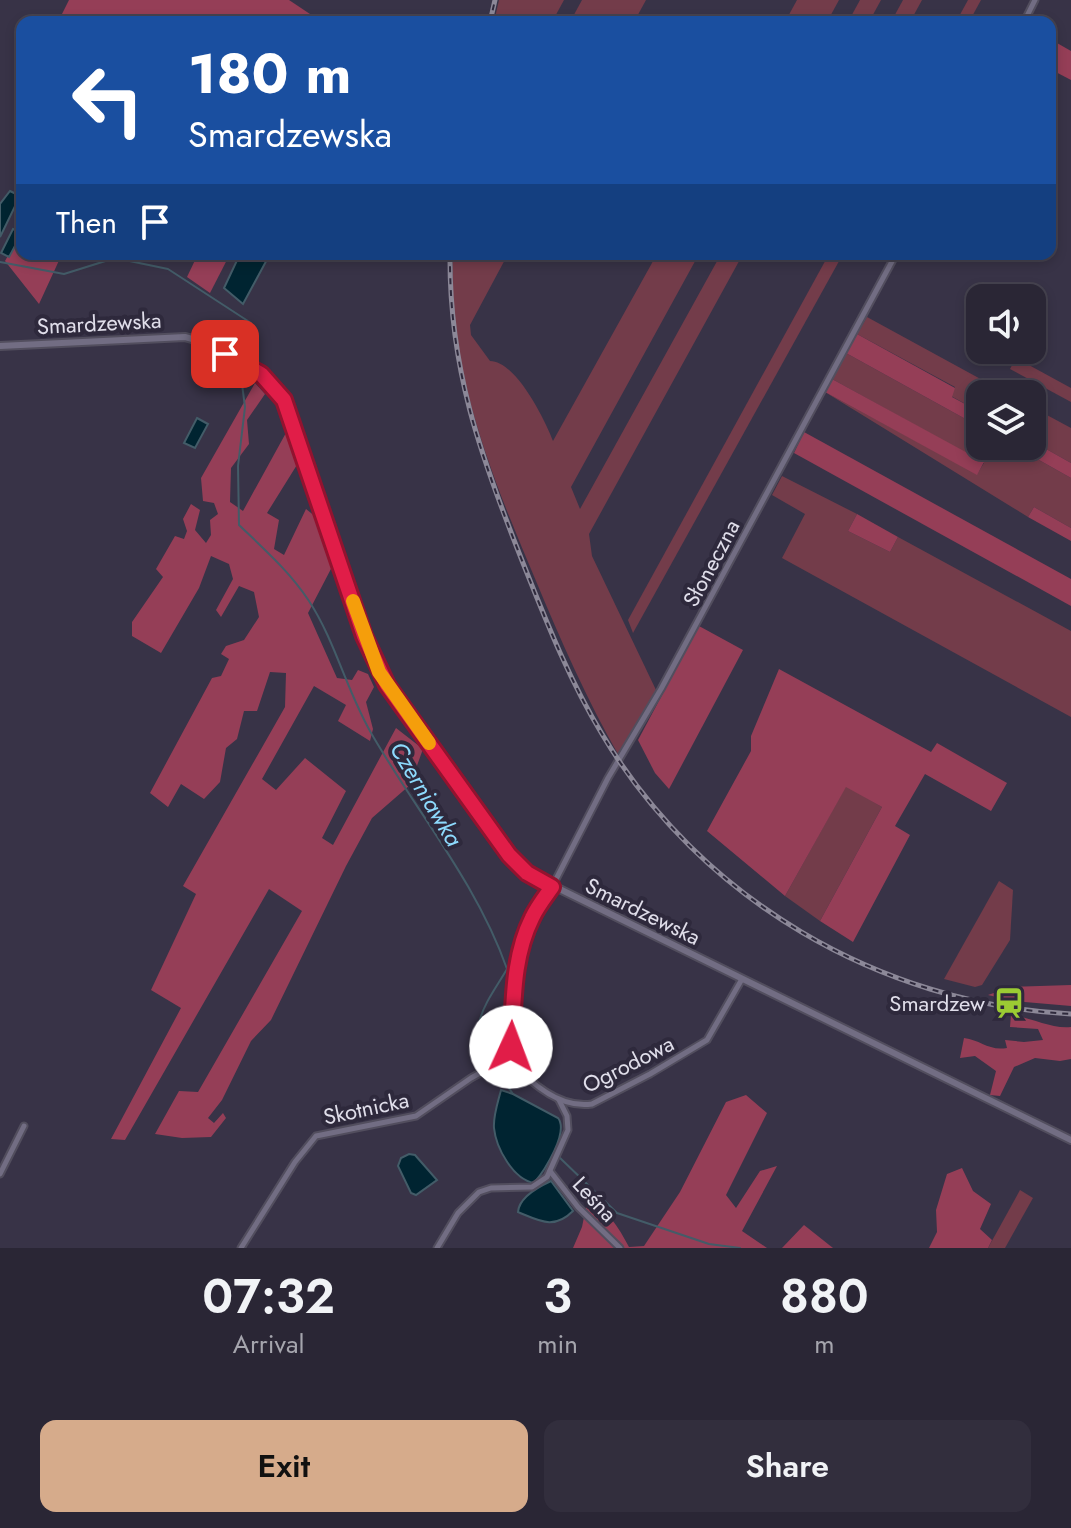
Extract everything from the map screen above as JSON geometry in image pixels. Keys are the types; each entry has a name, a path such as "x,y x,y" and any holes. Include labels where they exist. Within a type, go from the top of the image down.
{"street":[{"name":"Słoneczna","path":"552,887 608,778 661,689 893,260"},
{"name":"Smardzewska","path":"0,346 185,337 218,350 261,374 288,409 364,636 379,672 509,855 527,873 1071,1140"},
{"path":"507,1056 511,1047 514,983 524,938 531,919 552,887"},
{"name":"Ogrodowa","path":"507,1056 521,1072 559,1100 592,1104 707,1040 742,979"},
{"name":"Skotnicka","path":"241,1248 295,1162 316,1136 416,1116 507,1056"},
{"path":"437,1248 458,1213 479,1192 491,1188 532,1187 543,1181 566,1136 569,1123 566,1110 559,1100"},
{"path":"0,1174 24,1126"},
{"name":"Leśna","path":"550,1170 578,1207 620,1248"}],"shaded area":[{"path":"69,0 289,0 313,16 61,16"},
{"path":"499,0 564,0 555,16 495,16"},
{"path":"582,0 646,0 637,16 573,16"},
{"path":"797,0 839,0 830,16 788,16"},
{"path":"860,0 881,0 872,16 851,16"},
{"path":"903,0 922,0 913,16 894,16"},
{"path":"968,0 981,0 972,16 959,16"},
{"path":"1056,42 1071,51 1071,80 1056,72"},
{"path":"16,242 16,260 59,260 39,304 5,261"},
{"path":"195,260 227,260 210,293 187,277"},
{"path":"453,260 505,260 470,325 471,335 490,361 500,364 519,381 536,406 553,441 654,260 696,260 571,487 580,509 718,260 740,260 589,534 592,556 656,690 619,756 565,648 489,462 465,381 453,297"},
{"path":"826,260 840,260 633,633 628,620"},
{"path":"867,317 982,380 966,380 966,404 951,396 955,387 857,334"},
{"path":"857,334 955,388 952,397 966,404 966,419 846,353"},
{"path":"846,353 966,419 966,453 832,379"},
{"path":"1013,364 1027,364 1071,388 1071,402 1046,388 1046,380 1030,380 1010,369"},
{"path":"832,379 966,452 966,460 984,462 977,475 825,392"},
{"path":"255,383 265,394 247,420 249,444 231,468 230,502 243,511 287,431 300,460 267,513 279,520 274,549 284,555 306,509 316,517 333,565 308,613 337,678 352,680 358,670 368,674 374,687 366,702 373,729 370,741 338,721 346,705 314,686 262,779 276,790 305,758 346,791 322,838 333,845 396,728 423,749 410,785 372,818 271,1020 251,1041 222,1100 208,1118 214,1123 223,1113 226,1118 211,1137 182,1138 155,1134 179,1091 198,1092 302,911 269,889 125,1140 111,1139 181,1008 151,990 196,894 183,886 285,707 286,673 270,672 257,711 244,711 237,739 226,748 220,782 204,799 181,784 168,807 150,793 212,678 221,676 229,659 221,654 226,646 244,640 259,617 254,592 239,586 221,617 216,610 233,579 229,564 211,556 199,588 161,653 132,636 132,622 163,577 156,569 175,536 184,539 187,531 183,519 191,504 200,510 195,530 206,543 211,535 210,520 218,514 214,503 203,501 201,478"},
{"path":"825,392 977,474 984,463 979,460 1039,460 1071,478 1071,528 1034,507 1028,517"},
{"path":"1046,415 1071,428 1071,463 1046,449"},
{"path":"804,432 1071,579 1071,606 794,453"},
{"path":"1046,449 1071,463 1071,478 1039,460 1046,460"},
{"path":"782,476 857,514 848,531 890,552 898,537 1071,631 1071,717 782,558 805,514 772,495"},
{"path":"1034,507 1071,528 1071,541 1028,517"},
{"path":"857,514 898,537 890,552 848,531"},
{"path":"699,626 743,650 669,789 655,773 638,740"},
{"path":"779,669 931,752 937,743 1007,783 991,811 925,774 895,826 910,835 853,942 820,921 882,807 846,787 785,896 707,831 751,751 751,736"},
{"path":"846,786 882,807 820,921 785,896"},
{"path":"999,881 1013,890 1010,940 982,985 975,987 944,979"},
{"path":"1071,985 1071,1006 1013,1001 988,995 1011,987"},
{"path":"1011,1015 1071,1027 1071,1059 1035,1058 1014,1067 1000,1096 990,1095 996,1071 975,1056 960,1058 964,1038 1000,1049 1007,1048 1005,1040 1043,1040 1038,1029 1010,1027"},
{"path":"746,1095 767,1113 726,1195 736,1208 760,1171 777,1166 742,1231 767,1248 573,1248 582,1227 588,1197 612,1219 629,1247 644,1246 680,1192 726,1102"},
{"path":"962,1168 973,1191 991,1204 980,1229 992,1240 988,1248 929,1248 937,1232 936,1210 947,1174"},
{"path":"1020,1190 1033,1198 1005,1248 988,1248"},
{"path":"804,1225 833,1248 782,1248"}],"water":[{"path":"10,191 16,194 16,204 0,237 0,204"},
{"path":"13,229 16,230 16,244 9,257 1,253"},
{"path":"237,260 267,260 243,304 224,288"},
{"path":"197,418 208,424 195,448 184,443"},
{"path":"501,1090 558,1118 561,1124 554,1151 534,1183 519,1176 507,1162 495,1136 494,1123"},
{"path":"415,1155 437,1180 416,1195 411,1193 398,1166 401,1158"},
{"path":"551,1181 573,1211 553,1222 540,1221 518,1212 525,1198"}],"waterway":[{"name":"Czerniawka","path":"0,262 64,274 109,260"},
{"name":"Czerniawka","path":"125,260 168,269 251,323 253,329 245,356"},
{"name":"Czerniawka","path":"240,369 245,407 238,466 239,525 285,571 309,601 327,634 365,722 464,879 495,938 507,969 487,1003 479,1026 482,1049 490,1061"},
{"path":"495,1068 513,1094"},
{"name":"Czerniawka","path":"558,1156 617,1213 709,1244 740,1248"}],"railway":[{"path":"491,16 495,0"},
{"path":"450,260 451,296 461,373 492,483 568,670 602,734 642,793 690,846 743,892 802,932 865,965 931,989 1000,1006 1071,1014"}],"slow traffic":[{"path":"353,601 379,672 429,743"}],"place":[{"name":"Smardzew","path":"1009,1003"}],"route":[{"path":"225,354 261,374 284,400 379,672 509,855 527,873 552,887 531,919 522,946 512,1000 511,1047"}]}
